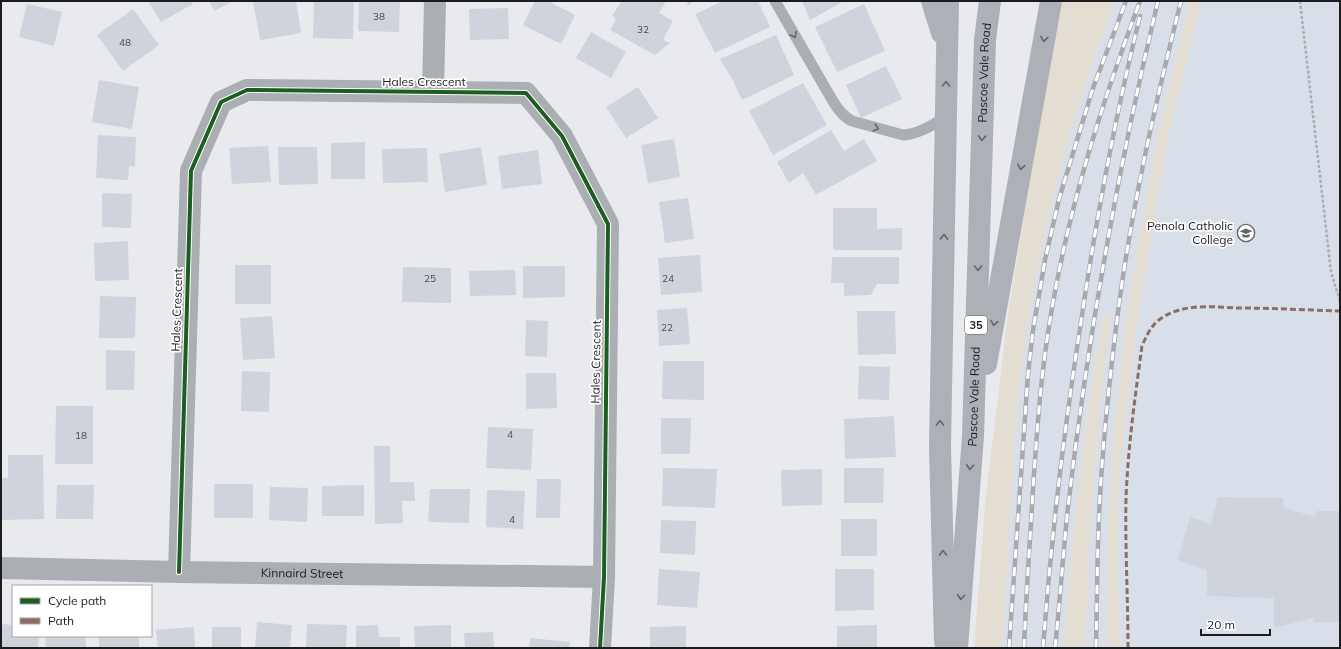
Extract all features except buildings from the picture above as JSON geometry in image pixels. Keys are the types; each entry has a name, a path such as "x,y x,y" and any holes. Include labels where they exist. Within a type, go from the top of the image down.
{"main road":[{"path":"932,1 947,51"},
{"path":"945,648 940,447 948,1"},
{"name":"Pascoe Vale Road","path":"957,648 973,436 985,40 990,1"},
{"path":"973,436 1051,1"}],"street":[{"path":"433,92 435,1"},
{"name":"Hales Crescent","path":"180,572 191,171 221,102 247,90 526,93 562,136 608,224 604,577 600,648"},
{"name":"Kinnaird Street","path":"1,568 180,572 604,577"}],"lane":[{"path":"775,1 834,103 841,114 846,118 903,135 920,131 946,118"}],"path":[{"path":"1300,1 1331,272 1340,301"}],"shaded area":[{"path":"1060,1 1116,1 1096,52 1068,139 1047,221 1032,296 1019,383 1002,648 974,648 986,495 1009,307"},
{"path":"1116,1 1190,1 1156,142 1130,289 1113,438 1109,517 1107,648 1085,648 1090,530 1101,395 1111,317 1103,316 1084,436 1063,648 1002,648 1019,383 1032,296 1047,221 1068,139 1096,52"},
{"path":"1190,1 1201,1 1168,136 1136,331 1118,495 1117,575 1121,648 1107,648 1109,517 1113,438 1130,289 1156,142"},
{"name":"Penola Catholic College","path":"1201,1 1340,1 1340,648 1121,648 1117,575 1118,495 1136,331 1168,136"},
{"path":"1103,316 1111,316 1101,395 1090,531 1085,648 1063,648 1084,436"}],"railway":[{"path":"1009,648 1028,374 1033,330 1045,260 1059,199 1093,88 1126,1"},
{"path":"1024,648 1038,423 1042,379 1058,274 1088,155 1140,1"},
{"path":"1055,648 1068,507 1095,316 1117,190 1143,64 1158,1"},
{"path":"1096,648 1100,490 1104,436 1119,304 1138,189 1181,1"},
{"path":"1043,648 1059,485 1069,403 1087,284 1114,130 1140,16"}],"marked path":[{"path":"1128,648 1126,536 1128,460 1142,346 1150,330 1156,322 1165,316 1179,310 1195,307 1340,311"}],"cycle path":[{"path":"179,572 191,171 221,102 247,90 526,93 562,136 608,224 604,577 600,648"}],"place":[{"name":"Penola Catholic College","path":"1246,233"}]}
